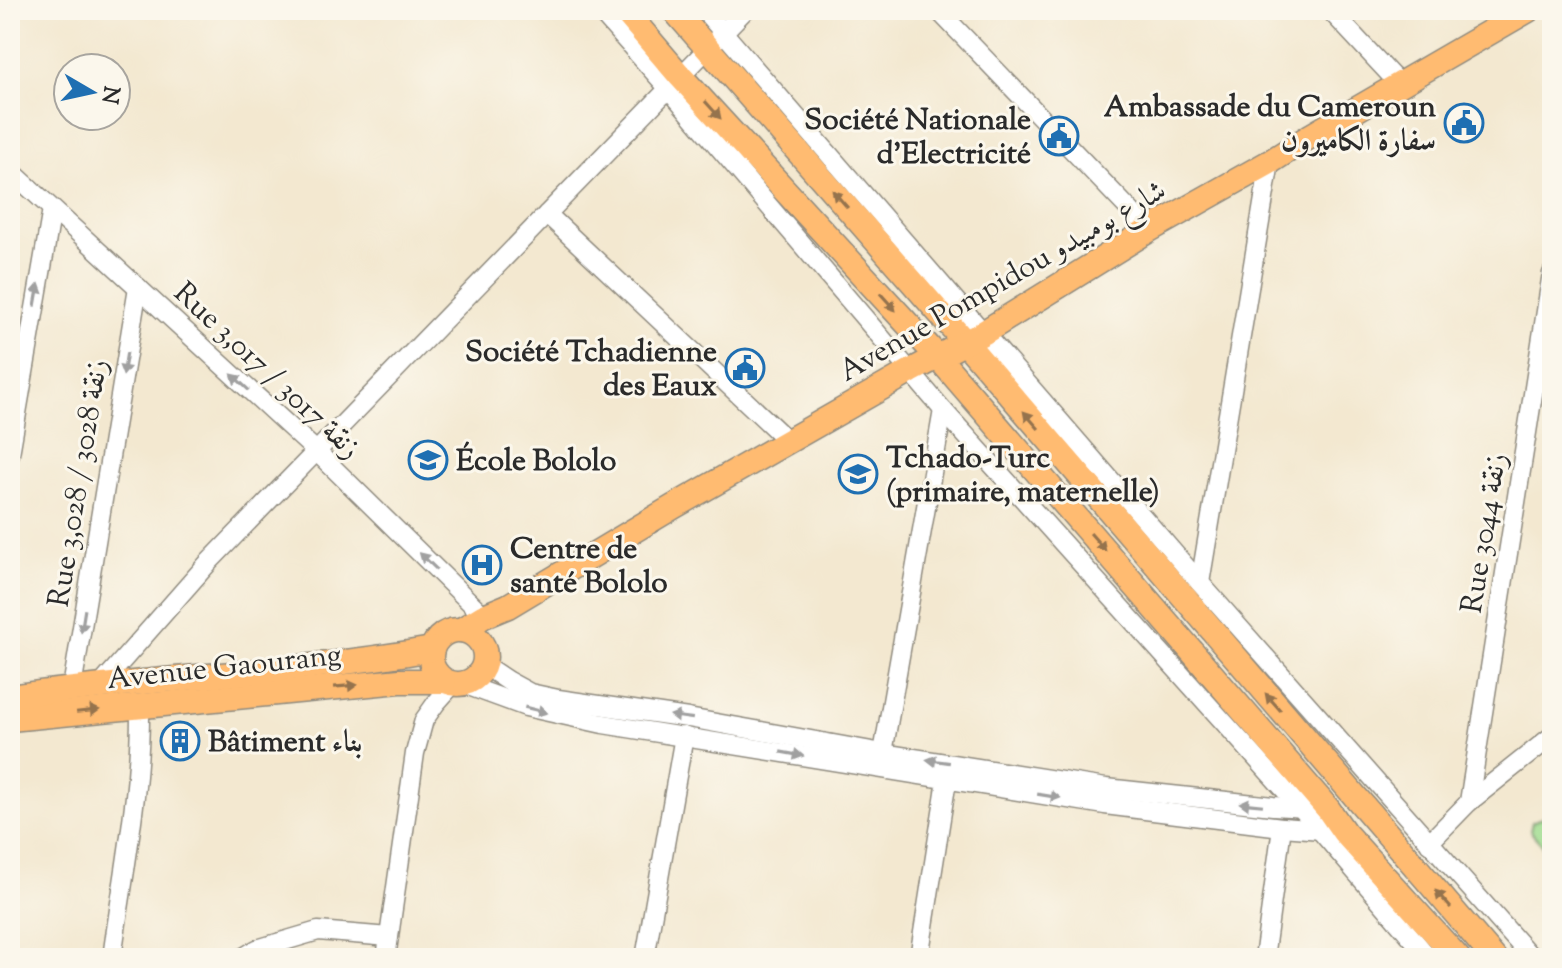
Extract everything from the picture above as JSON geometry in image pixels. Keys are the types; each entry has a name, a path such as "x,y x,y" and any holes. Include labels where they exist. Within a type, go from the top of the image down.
{"main road":[{"path":"624,10 675,83 937,356 1323,819 1344,832 1458,958"},
{"path":"674,10 716,41 974,338 1494,958"},
{"name":"Avenue Pompidou شارع بومبيدو","path":"461,630 508,606 673,507 937,356 974,338 1149,230 1528,10"},
{"path":"483,655 477,638 461,630 442,634 430,658 437,675 453,683 472,680 479,674 483,655 508,606"},
{"name":"Avenue Gaourang","path":"10,697 375,658 432,649"},
{"name":"Avenue Gaourang","path":"10,719 400,681 453,683"}],"street":[{"path":"599,10 675,83 943,410 1301,808 1323,819 1429,958"},
{"path":"704,10 716,41"},
{"path":"100,686 208,563 745,10"},
{"path":"938,10 1149,230"},
{"path":"1330,10 1400,85"},
{"path":"1200,583 1270,162"},
{"name":"Rue 3,017 / زنقة 3017","path":"10,170 317,452 484,616"},
{"path":"10,453 52,209"},
{"path":"547,214 788,441"},
{"name":"Rue 3044 زنقة","path":"1469,802 1552,273"},
{"name":"Rue 3,028 / زنقة 3028","path":"72,688 138,287"},
{"path":"974,338 1200,583 1532,958"},
{"path":"883,753 943,410"},
{"path":"483,655 508,681 530,693 558,699 1106,788 1301,808"},
{"path":"386,958 415,753 424,720 453,683 553,714 1105,805 1282,827 1323,819"},
{"path":"112,958 137,774 140,706"},
{"path":"645,958 684,736"},
{"path":"1429,843 1469,802 1552,736"},
{"path":"919,958 947,780"},
{"path":"1264,958 1282,827"},
{"path":"242,958 257,949 318,931 389,937"}],"green space":[{"path":"1552,813 1552,856 1530,831 1532,822"}],"place":[{"name":"Ambassade du Cameroun سفارة الكاميرون","path":"1464,123"},
{"name":"Société Nationale d’Electricité","path":"1059,136"},
{"name":"Société Tchadienne des Eaux","path":"745,368"},
{"name":"École Bololo","path":"428,460"},
{"name":"Tchado-Turc (primaire, maternelle)","path":"858,474"},
{"name":"Centre de santé Bololo","path":"482,565"},
{"name":"Bâtiment بناء","path":"180,741"}]}
